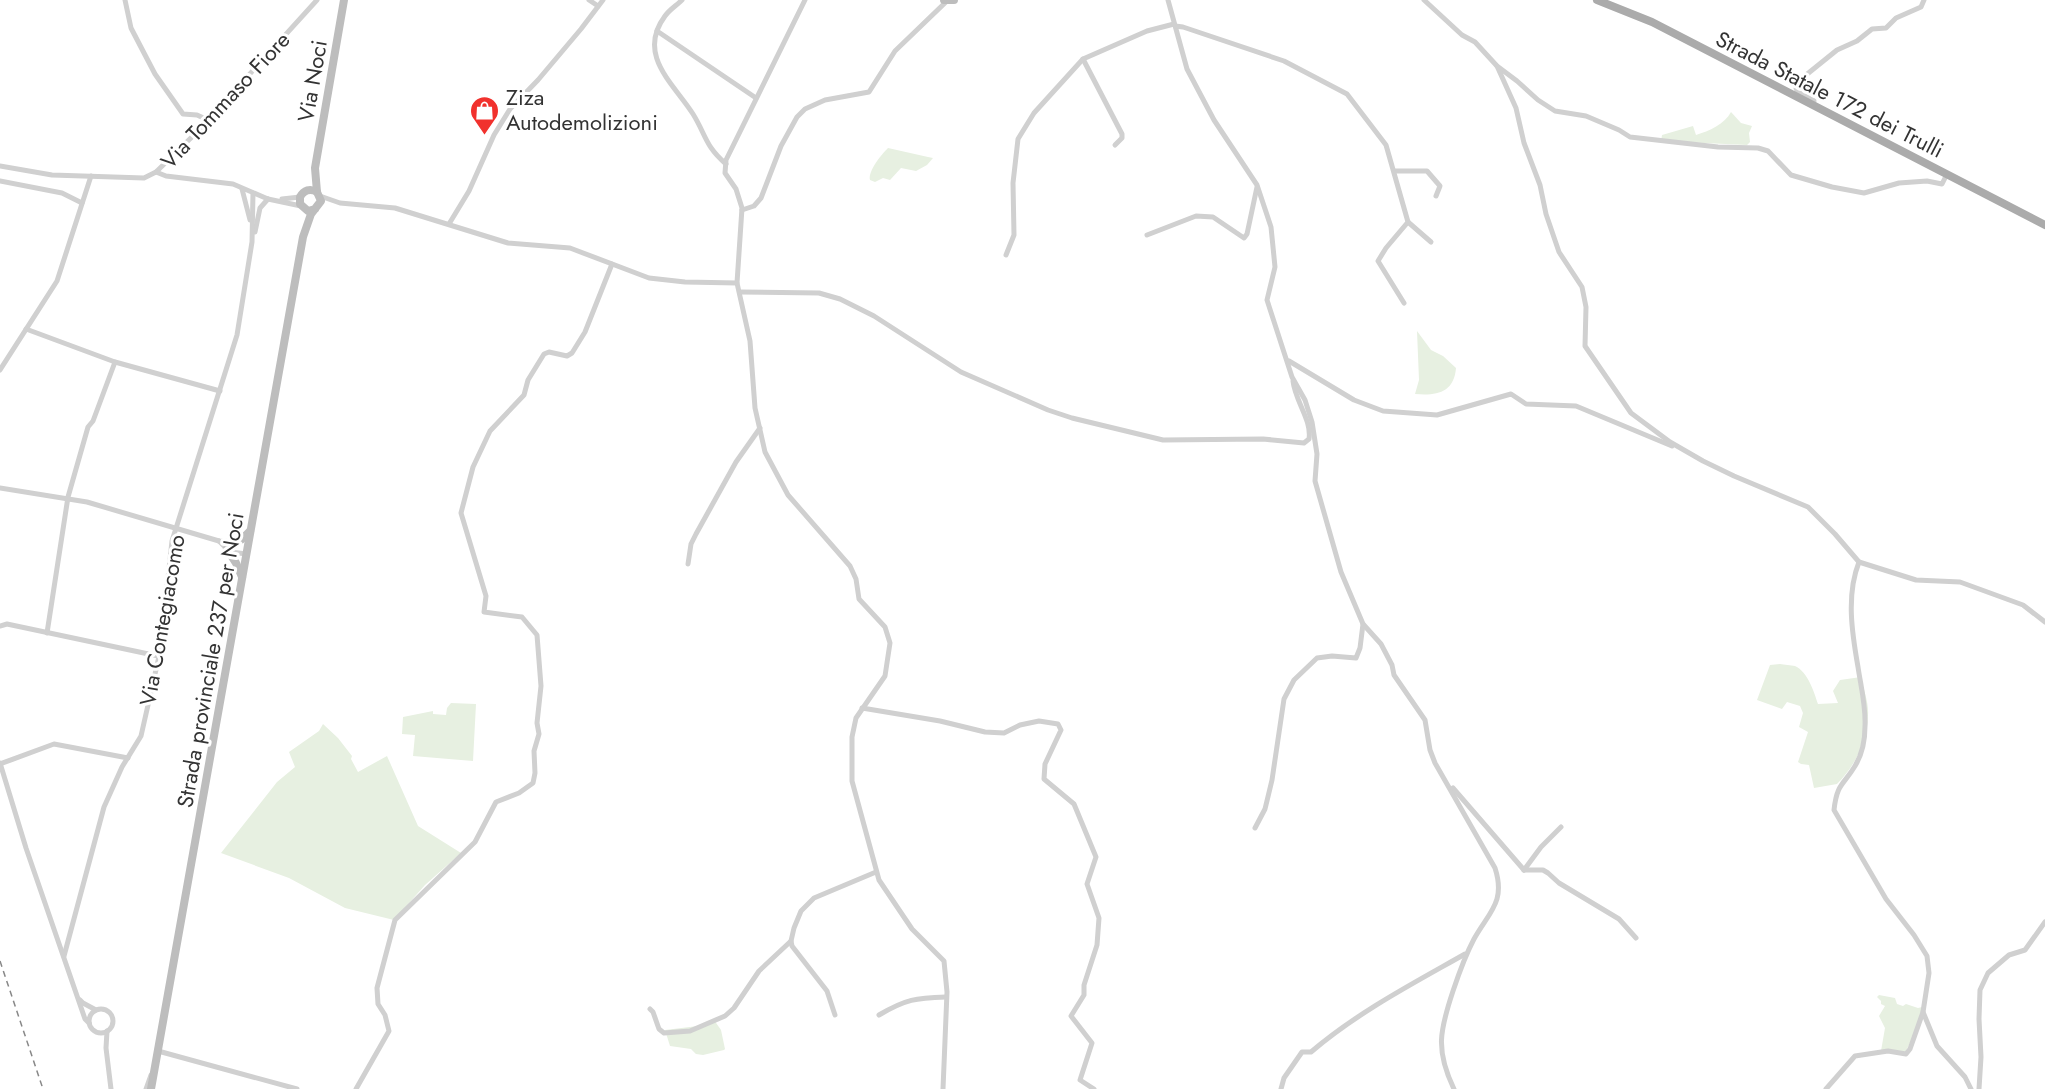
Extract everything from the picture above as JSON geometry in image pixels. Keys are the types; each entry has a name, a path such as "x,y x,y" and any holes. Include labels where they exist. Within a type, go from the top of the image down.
{"main road":[{"name":"Via Noci","path":"318,194 315,168 344,0"},
{"path":"946,0 954,0"},
{"name":"Strada Statale 172 dei Trulli","path":"1597,0 1652,22 2042,222"},
{"name":"Via Noci","path":"302,194 315,168"},
{"path":"310,190 318,194 317,208 308,211 302,207 302,194 310,190"},
{"name":"Strada provinciale 237 per Noci","path":"302,207 303,237"},
{"name":"Strada provinciale 237 per Noci","path":"153,1089 155,1066 303,237 308,221 317,208"},
{"path":"234,542 244,538 251,530"},
{"path":"227,549 237,563 243,578"}],"street":[{"path":"125,0 131,28 155,74 183,114 197,115 207,120"},
{"name":"Via Tommaso Fiore","path":"156,172 317,0"},
{"path":"589,0 598,6"},
{"path":"449,224 469,191 494,135 510,109 538,80 603,0"},
{"path":"682,0 665,16 657,31 655,50 663,75 695,117 709,147 726,164"},
{"path":"805,0 726,164 725,173 736,189 741,210 737,284 750,341 755,408 765,452 788,495 850,566 856,579 859,599 885,627 888,634 890,644 885,676 856,718 852,737 851,770 876,872 885,891 906,921 944,961 946,997 943,1089"},
{"path":"741,210 754,206 761,198 781,146 797,117 805,109 825,100 869,92 894,51 946,0"},
{"path":"740,292 819,293 840,299 874,316 961,372 1072,418 1163,440 1263,439 1304,443 1309,439 1309,427 1294,389 1288,362 1267,300 1275,267 1271,227 1257,185 1215,120 1187,69 1167,0"},
{"path":"1424,0 1462,35 1475,42 1497,66 1538,100 1555,111 1586,116 1619,130 1630,138 1718,147 1758,148 1768,151 1791,175 1832,187 1864,193 1899,183 1927,181 1942,184 1947,174"},
{"path":"1813,105 1814,101 1797,91 1796,88 1806,75 1837,50 1857,41 1868,32 1886,28 1896,18 1917,10 1924,0"},
{"path":"1006,255 1014,236 1013,183 1018,139 1034,113 1083,59 1147,31 1174,24 1284,61 1347,94 1386,145 1408,222 1431,242"},
{"path":"657,31 756,98"},
{"path":"1083,59 1122,134 1122,138 1115,145"},
{"path":"1497,66 1516,108 1524,143 1540,185 1546,213 1559,252 1582,287 1586,307 1585,346 1631,412 1670,442 1695,456 1734,476 1808,507 1859,562 1916,580 1960,582 2023,605 2045,622"},
{"path":"0,166 52,175 144,178 156,172 166,176 233,184 268,199 302,207"},
{"path":"1394,171 1427,171 1440,186 1436,196"},
{"path":"0,370 57,281 91,176"},
{"path":"0,181 62,193 82,203"},
{"path":"1147,235 1196,216 1213,218 1245,238 1257,185"},
{"name":"Via Contegiacomo","path":"242,189 249,210 252,242"},
{"name":"Via Contegiacomo","path":"252,242 253,193"},
{"path":"268,199 290,200 302,194"},
{"path":"318,194 340,203 395,208 508,243 570,248 648,278 737,284"},
{"name":"Via Contegiacomo","path":"64,956 104,807 112,786 141,736 165,616 172,541 237,335 252,242 260,208 268,199"},
{"path":"317,208 340,203"},
{"path":"1404,303 1378,261 1408,222"},
{"path":"356,1089 389,1031 385,1015 378,1004 377,988 395,920 475,842 496,802 519,793 533,783 534,751 539,734 537,723 541,686 537,635 522,617 484,612 486,596 461,513 473,467 490,431 524,395 528,381 544,354 549,352 567,356 572,353 585,332 612,264"},
{"path":"26,329 114,362 219,391"},
{"path":"47,633 68,497 88,427 93,421 114,362"},
{"path":"1288,362 1354,400 1383,411 1437,415 1512,394 1526,404 1576,406 1695,456"},
{"path":"1292,377 1305,400 1312,422 1317,454 1315,481 1341,572 1363,624 1381,644 1392,665 1394,675 1425,720 1430,750 1495,868 1498,880 1500,891 1497,903 1466,954 1443,1019 1440,1039 1444,1069 1454,1089"},
{"path":"688,564 691,544 696,534 736,462 760,428"},
{"path":"0,488 68,497 219,541 234,542 248,550"},
{"path":"219,541 234,553 248,550"},
{"path":"1826,1089 1855,1056 1888,1051 1906,1054 1910,1049 1923,1012 1929,973 1927,956 1886,899 1834,810 1836,795 1842,782 1855,766 1863,749 1866,724 1853,636 1852,587 1859,562"},
{"path":"0,626 7,624 158,656"},
{"path":"1255,828 1265,810 1272,780 1284,699 1294,680 1317,657 1356,657 1360,648 1363,624"},
{"path":"862,708 940,721 984,732 1004,733 1020,725 1039,721 1058,724 1061,730 1045,765 1044,779 1074,804 1096,857 1087,884 1099,918 1097,945 1084,985 1084,995 1071,1016 1092,1043 1080,1080 1094,1089"},
{"path":"106,1048 85,1019 26,848 0,763 54,744 128,758"},
{"path":"1442,775 1524,870 1543,870 1548,873 1559,883 1619,919 1636,938"},
{"path":"1524,870 1561,827"},
{"path":"835,1016 827,991 792,946 794,928 801,911 814,898 876,872"},
{"path":"1979,1089 1980,990 1988,973 2009,955 2025,950 2045,922"},
{"path":"650,1009 659,1029 664,1033 674,1034 707,1025 725,1016 734,1008 759,971 791,941"},
{"path":"1281,1089 1284,1078 1302,1052 1311,1052 1358,1016 1466,954"},
{"path":"879,1015 902,1002 915,998 946,997"},
{"path":"79,998 83,1004 96,1010 104,1010 112,1018 112,1025 107,1032 106,1048 111,1089"},
{"path":"89,1023 90,1015 96,1010"},
{"path":"1923,1012 1937,1046 1965,1077 1971,1089"},
{"path":"96,1032 107,1032"},
{"path":"158,1051 297,1089"},
{"path":"146,1089 155,1066"}],"green space":[{"path":"1731,112 1741,123 1752,126 1749,133 1750,142 1747,145 1661,141 1662,135 1693,126 1696,135 1706,131 1721,123"},
{"path":"888,148 933,158 927,165 916,171 901,168 890,180 883,178 875,182 870,180 873,168"},
{"path":"1417,331 1431,350 1443,356 1456,368 1452,383 1443,391 1415,394 1419,380"},
{"path":"1770,665 1795,666 1804,673 1818,704 1838,703 1833,691 1840,680 1861,677 1868,710 1866,734 1855,761 1837,784 1814,788 1809,765 1798,762 1808,732 1799,727 1803,713 1800,706 1787,702 1782,709 1757,700"},
{"path":"451,703 476,704 473,761 413,756 415,735 402,734 403,717 433,711 433,714 446,715"},
{"path":"323,724 352,756 351,759 358,772 387,756 418,826 461,853 425,885 394,920 345,908 289,878 221,853 277,782 295,767 289,752 319,731"},
{"path":"1879,995 1895,998 1897,1004 1903,1006 1906,1004 1922,1007 1915,1033 1905,1053 1881,1051 1885,1028 1879,1016 1885,1006 1877,997"},
{"path":"714,1020 721,1030 724,1050 703,1055 696,1054 691,1049 670,1046 665,1030 698,1026"}],"railway":[{"path":"0,961 43,1089"}],"place":[{"name":"Ziza Autodemolizioni","path":"485,136"}]}
